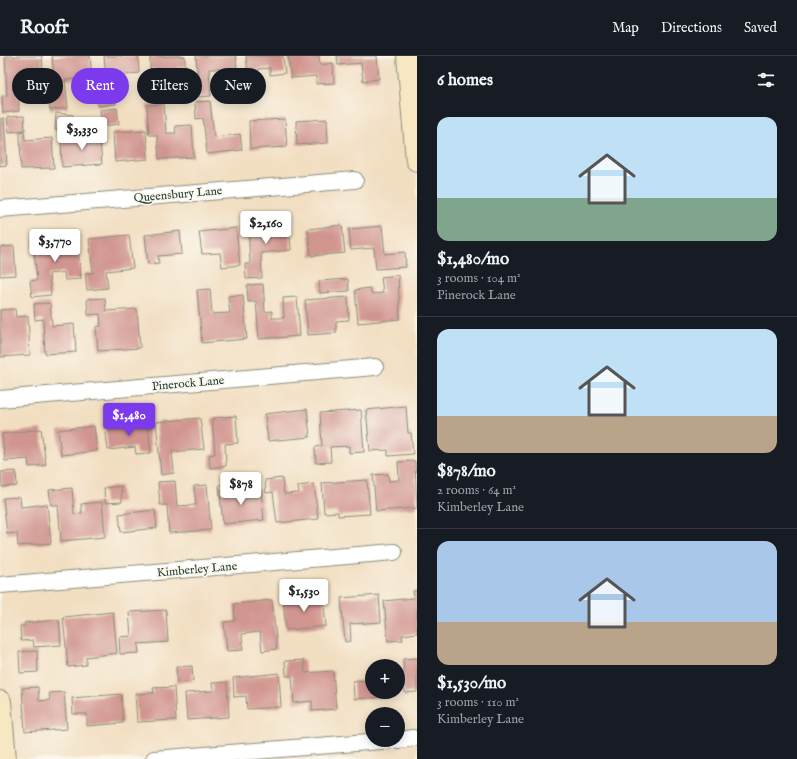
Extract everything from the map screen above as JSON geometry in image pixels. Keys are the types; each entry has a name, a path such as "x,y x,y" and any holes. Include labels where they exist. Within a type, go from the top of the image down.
{"main road":[{"path":"408,56 417,160"},
{"path":"0,702 5,759"}],"street":[{"name":"Queensbury Lane","path":"0,209 356,180"},
{"name":"Pinerock Lane","path":"0,399 375,367"},
{"name":"Kimberley Lane","path":"0,585 394,552"},
{"path":"154,759 365,742"}],"building":[{"path":"5,56 42,56 43,68 12,68 12,104 19,104 19,111 3,113 2,96 7,95"},
{"path":"52,56 90,56 91,68 71,68 71,80 65,80 68,108 50,110 50,104 63,104 63,68 53,68"},
{"path":"104,56 138,56 139,68 137,68 137,73 129,74 129,68 105,68"},
{"path":"150,56 185,56 185,66 177,68 150,68"},
{"path":"196,56 236,56 237,68 209,69 210,96 202,97 202,68 197,68"},
{"path":"246,56 283,56 285,73 270,75 270,68 247,68"},
{"path":"288,56 319,56 320,65 333,63 334,83 316,84 316,76 291,78"},
{"path":"337,56 377,56 379,79 363,81 361,63 338,65"},
{"path":"210,101 214,137 240,134 242,150 207,154 203,118 196,119 195,104 202,104 202,102"},
{"path":"98,104 116,104 98,106"},
{"path":"164,104 166,133 176,133 175,126 192,125 194,157 159,159 157,135 149,135 147,105"},
{"path":"117,108 119,124 102,126 100,110"},
{"path":"56,113 73,115 72,131 55,130"},
{"path":"24,116 25,130 9,132 7,117"},
{"path":"4,118 7,165 0,166 0,119"},
{"path":"285,119 287,147 250,149 249,121"},
{"path":"327,119 328,143 297,145 296,121"},
{"path":"146,130 148,159 115,162 113,132"},
{"path":"24,131 25,140 52,138 54,168 21,169 20,132"},
{"path":"99,131 102,164 62,167 61,140 86,138 85,132"},
{"path":"289,223 291,250 261,253 262,278 246,279 245,264 250,264 248,226"},
{"path":"342,225 345,253 311,256 308,229"},
{"path":"382,226 385,254 405,252 406,267 376,269 374,248 351,250 349,229"},
{"path":"236,228 240,265 222,267 220,253 202,254 199,232"},
{"path":"180,231 182,254 158,256 159,263 148,264 145,235"},
{"path":"129,235 133,268 106,271 108,288 87,290 85,273 93,273 89,239"},
{"path":"77,237 81,279 65,280 64,272 49,274 51,295 32,297 30,281 37,280 33,241"},
{"path":"14,246 16,275 0,276 0,247"},
{"path":"398,275 400,319 358,323 355,290 370,288 371,294 383,293 381,277"},
{"path":"348,279 349,291 320,293 319,281"},
{"path":"263,284 265,312 272,311 272,318 284,318 283,298 297,297 300,336 259,339 256,301 248,302 247,285"},
{"path":"210,289 212,314 230,313 228,296 243,295 247,339 202,343 197,290"},
{"path":"348,297 349,320 336,321 336,333 308,335 305,300"},
{"path":"105,298 106,311 137,309 140,348 98,351 96,327 101,326 100,314 88,315 87,299"},
{"path":"50,303 52,326 74,324 76,352 45,354 43,319 35,320 34,304"},
{"path":"15,309 16,317 28,316 30,355 0,357 0,310"},
{"path":"406,406 408,433 411,433 413,454 388,456 388,450 370,451 366,410"},
{"path":"307,409 310,437 268,441 265,414"},
{"path":"361,410 364,452 349,453 349,446 330,447 331,462 316,463 315,447 322,446 320,413"},
{"path":"236,416 238,443 225,444 226,466 210,468 209,455 215,454 212,418"},
{"path":"200,418 204,449 172,452 174,473 161,475 156,422"},
{"path":"147,421 151,453 136,454 135,447 108,450 105,426"},
{"path":"94,426 97,451 61,455 58,430"},
{"path":"41,429 46,465 29,467 28,459 5,461 2,434"},
{"path":"415,461 417,508 376,511 373,475 388,474 389,481 399,480 398,462"},
{"path":"16,471 17,486 2,487 1,472"},
{"path":"282,478 284,494 299,493 298,486 314,484 318,519 277,523 273,492 266,493 265,480"},
{"path":"367,480 370,514 338,516 338,512 324,513 322,483"},
{"path":"175,481 177,506 196,505 194,486 207,485 211,530 169,533 167,505 160,505 158,482"},
{"path":"227,484 228,494 261,490 264,520 223,524 219,485"},
{"path":"121,486 122,502 105,503 104,488"},
{"path":"72,488 74,514 82,513 81,504 102,502 105,537 61,541 58,505 51,505 49,490"},
{"path":"20,497 21,507 47,504 51,543 18,546 17,533 7,534 3,498"},
{"path":"155,510 157,528 121,532 119,514"},
{"path":"413,591 417,591 417,633 402,635 403,640 388,641 384,601 414,598"},
{"path":"379,595 381,622 350,624 351,641 345,642 341,598"},
{"path":"323,596 326,626 286,630 283,600"},
{"path":"272,600 277,649 262,651 260,632 242,634 243,650 227,651 224,622 235,621 234,604"},
{"path":"166,610 168,642 138,644 139,653 120,654 119,637 131,636 129,612"},
{"path":"113,612 117,653 86,657 86,665 68,667 63,617"},
{"path":"59,620 61,645 34,647 33,640 21,641 20,626 25,626 24,623"},
{"path":"37,651 38,672 20,673 19,652"},
{"path":"417,658 417,692 405,693 405,659 403,659"},
{"path":"304,660 305,673 333,671 336,709 312,711 312,701 294,703 292,676 286,676 285,661"},
{"path":"192,666 193,681 177,683 176,667"},
{"path":"279,673 281,707 247,709 246,696 234,697 233,678"},
{"path":"365,680 365,698 354,699 353,681"},
{"path":"227,682 229,717 187,720 185,693 213,691 212,683"},
{"path":"38,687 39,701 50,700 49,693 64,692 67,729 25,732 22,688"},
{"path":"174,687 176,720 137,722 135,694 154,693 153,688"},
{"path":"121,694 123,723 87,726 87,714 73,714 72,698"}]}
